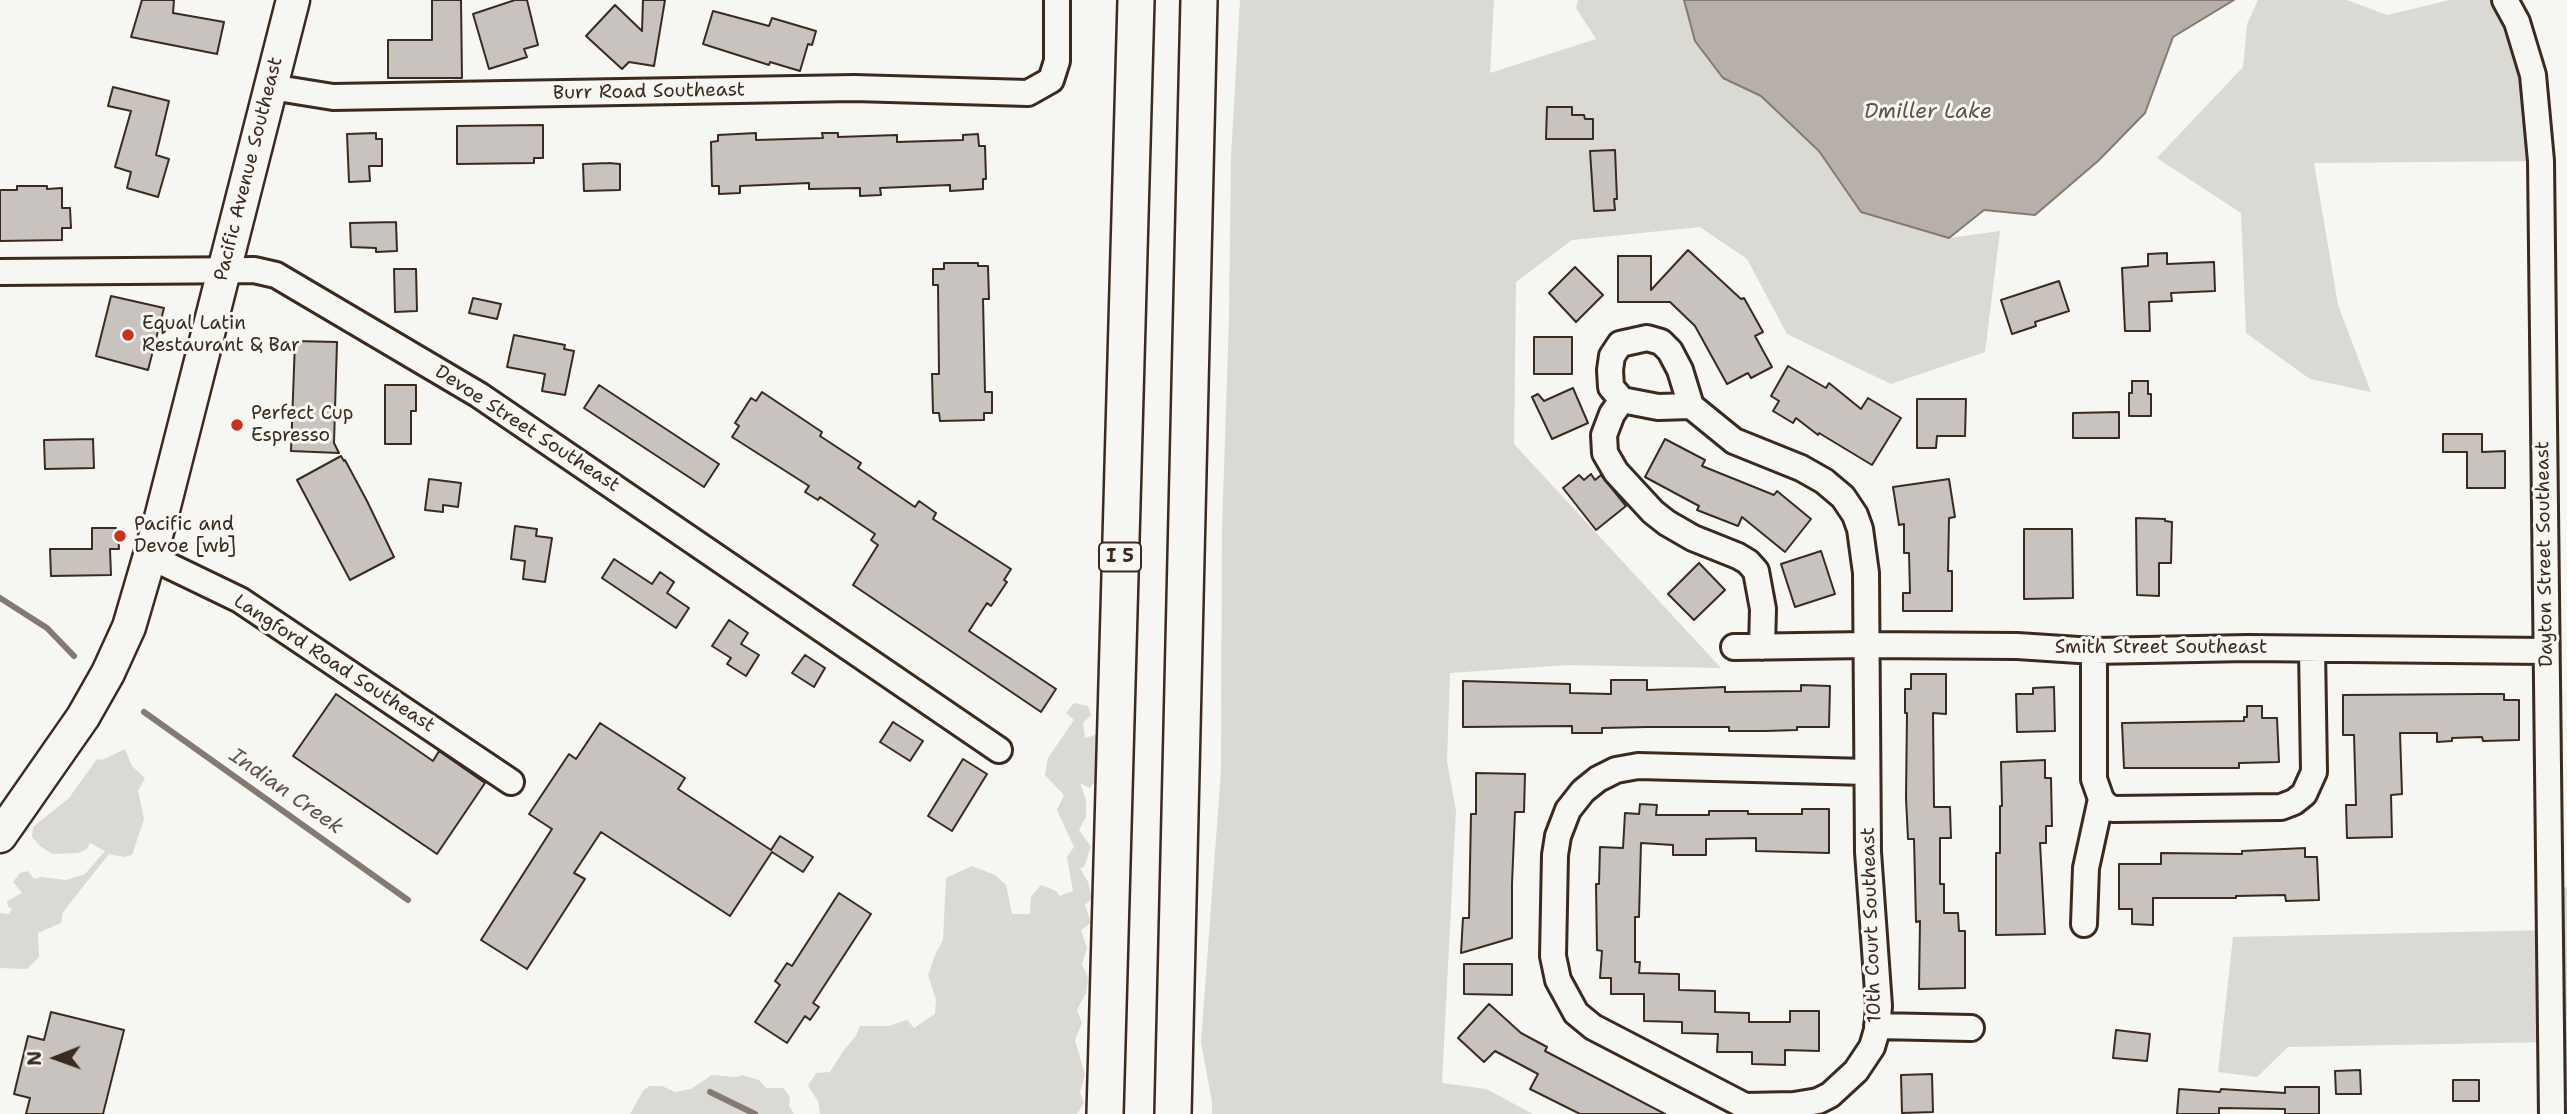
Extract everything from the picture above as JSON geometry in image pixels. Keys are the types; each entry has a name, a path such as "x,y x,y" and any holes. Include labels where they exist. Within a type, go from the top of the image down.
{"highway":[{"name":"I 5","path":"1105,1114 1136,0"},
{"path":"1173,1114 1199,0"}],"main road":[{"name":"Pacific Avenue Southeast","path":"0,836 83,717 108,673 129,627 151,557 293,0"}],"street":[{"name":"Burr Road Southeast","path":"271,87 333,97 854,88 1028,93 1051,80 1057,61 1057,0"},
{"name":"Dayton Street Southeast","path":"2505,0 2516,22 2533,75 2540,161 2552,1114"},
{"name":"Devoe Street Southeast","path":"0,272 254,270 276,275 479,395 999,750"},
{"path":"1647,338 1661,342 1670,351 1679,370 1691,406 1658,407 1622,400 1611,387 1612,356 1620,344 1647,338"},
{"path":"1622,400 1612,414 1604,435 1605,453 1616,472 1653,512 1667,523 1738,556 1756,571 1763,609 1762,647"},
{"name":"10th Court Southeast","path":"1691,406 1734,441 1801,468 1824,481 1843,497 1860,528 1866,573 1868,852 1879,1006 1877,1026 1872,1047 1856,1071 1830,1095 1818,1101 1794,1105 1745,1106 1593,1027 1576,1013 1558,980 1553,956 1555,855 1558,836 1568,810 1583,790 1616,770 1638,766 1867,772"},
{"name":"Langford Road Southeast","path":"151,557 240,600 511,782"},
{"name":"Smith Street Southeast","path":"1734,647 2017,646 2094,652 2312,649 2546,651"},
{"path":"2094,652 2094,779 2101,799 2113,809 2281,807 2304,794 2314,772 2312,649"},
{"path":"2084,924 2086,868 2101,799"},
{"path":"1877,1026 1971,1028"}],"shaded area":[{"path":"1240,0 1494,0 1490,73 1596,39 1576,8 1578,0 1684,0 1695,41 1723,78 1761,96 1819,151 1861,212 1949,238 2000,231 1985,352 1891,384 1787,334 1747,259 1700,227 1572,240 1516,282 1514,444 1721,668 1568,665 1450,673 1447,762 1456,810 1442,1083 1486,1089 1533,1114 1212,1114 1201,1042 1221,771 1222,530 1231,157"},
{"path":"2258,0 2347,0 2387,15 2450,0 2505,0 2541,161 2314,163 2338,305 2371,392 2310,379 2246,333 2241,213 2157,158 2243,67 2247,24"},
{"path":"1074,703 1088,706 1091,715 1083,723 1085,738 1098,734 1097,760 1101,774 1090,788 1080,783 1086,800 1086,817 1079,830 1091,847 1084,867 1080,868 1088,882 1092,898 1085,905 1091,923 1081,930 1087,948 1082,964 1088,978 1086,993 1077,1010 1082,1023 1075,1040 1085,1075 1080,1092 1084,1103 1077,1114 820,1114 818,1101 808,1086 816,1073 830,1072 856,1036 860,1026 889,1026 907,1020 914,1028 935,1014 936,999 928,975 943,940 946,878 972,866 995,875 1006,885 1012,914 1030,914 1031,897 1041,885 1056,891 1060,896 1073,891 1067,857 1074,847 1057,810 1064,795 1045,775 1048,758 1074,720 1066,713"},
{"path":"125,749 132,766 145,778 138,791 144,819 132,855 124,857 109,854 63,912 61,923 38,933 39,957 27,969 0,968 0,913 9,914 12,908 8,907 7,901 22,893 13,882 20,873 28,871 34,879 41,877 66,880 85,874 105,851 90,843 87,849 78,853 52,854 32,837 33,827 69,798 97,759 102,760"},
{"path":"2567,887 2567,1095 2552,1096 2551,1042 2288,1047 2257,1077 2218,1072 2233,937 2550,930 2549,893"},
{"path":"712,1075 742,1075 759,1080 766,1088 783,1088 790,1097 789,1106 794,1114 630,1114 643,1091 649,1086 662,1086 675,1092 691,1089"}],"water":[{"name":"Dmiller Lake","path":"1684,0 2234,0 2173,37 2145,113 2098,161 2035,215 1984,210 1949,238 1861,212 1819,151 1761,96 1723,78 1695,41"}],"building":[{"path":"142,0 174,0 173,13 224,22 217,54 131,37"},
{"path":"432,0 461,0 462,78 388,78 388,40 432,40"},
{"path":"515,0 527,0 538,45 524,49 527,57 489,69 473,14"},
{"path":"643,0 665,0 654,66 629,62 622,69 586,36 615,5 642,31"},
{"path":"713,11 769,26 772,18 816,31 812,45 808,44 800,71 770,62 769,65 703,44"},
{"path":"113,87 169,101 156,155 169,159 158,197 127,188 131,172 115,167 131,111 108,106"},
{"path":"1547,107 1572,107 1572,115 1584,115 1585,119 1593,119 1593,139 1546,139"},
{"path":"543,125 543,158 534,158 534,163 457,164 457,126"},
{"path":"376,133 376,139 382,139 382,166 369,166 370,181 349,182 347,134"},
{"path":"756,133 756,140 823,138 822,133 838,133 838,137 897,135 897,142 963,140 963,135 978,134 979,146 985,146 986,179 983,179 983,189 950,191 950,185 880,188 881,195 860,196 860,188 809,189 809,183 740,186 740,193 719,194 719,186 712,186 711,142 718,141 718,135"},
{"path":"1615,150 1615,210 1594,211 1590,151"},
{"path":"583,164 620,164 620,190 584,191"},
{"path":"17,186 62,188 62,208 70,208 71,228 62,228 62,240 0,241 0,190 17,190"},
{"path":"396,222 397,251 376,252 376,248 351,247 350,223"},
{"path":"1688,250 1741,299 1744,298 1763,332 1755,336 1772,367 1751,378 1748,373 1727,384 1695,326 1670,302 1618,302 1618,256 1651,256 1651,290"},
{"path":"2167,253 2167,264 2214,262 2215,291 2171,293 2172,301 2149,302 2150,331 2125,331 2122,268 2148,266 2148,254"},
{"path":"944,263 978,263 978,266 988,266 989,299 983,299 985,392 992,392 992,413 984,413 984,420 940,421 939,413 933,413 932,374 939,374 938,285 933,285 933,269 944,269"},
{"path":"1575,267 1603,295 1576,322 1549,293"},
{"path":"394,269 416,269 417,311 395,312"},
{"path":"2059,281 2069,311 2035,322 2036,326 2012,334 2001,300"},
{"path":"111,296 164,308 148,370 96,356"},
{"path":"473,298 501,304 497,319 469,313"},
{"path":"514,335 565,345 564,349 574,351 565,395 542,391 545,374 507,367"},
{"path":"1534,337 1572,337 1572,374 1534,374"},
{"path":"295,341 337,342 334,443 339,453 291,451"},
{"path":"1788,366 1826,388 1829,383 1861,409 1868,398 1901,418 1872,465 1819,433 1818,435 1796,418 1793,423 1773,411 1779,401 1771,396"},
{"path":"2132,381 2148,381 2151,416 2129,416"},
{"path":"385,385 416,385 416,411 411,411 411,444 385,444"},
{"path":"599,385 719,464 704,487 584,408"},
{"path":"1573,388 1588,423 1552,439 1532,397 1538,394 1544,401"},
{"path":"762,392 822,432 820,436 861,463 858,468 915,507 919,501 936,513 933,519 1011,569 1004,580 1007,582 991,606 987,603 969,631 1056,689 1041,712 853,585 878,545 871,540 875,534 820,497 818,500 805,492 809,486 732,437 739,426 735,423 751,398 756,401"},
{"path":"1917,399 1966,399 1965,436 1937,436 1936,448 1917,448"},
{"path":"2119,412 2119,438 2073,438 2073,413"},
{"path":"2443,434 2482,434 2482,452 2505,451 2505,488 2467,488 2467,452 2443,452"},
{"path":"93,439 94,468 45,469 44,440"},
{"path":"1665,439 1705,460 1702,466 1774,495 1777,491 1811,519 1785,552 1742,517 1738,526 1697,510 1699,506 1645,477"},
{"path":"341,456 367,501 394,557 350,580 297,480"},
{"path":"1591,474 1595,480 1601,475 1626,506 1596,530 1563,488 1579,475 1584,480"},
{"path":"429,479 461,483 458,507 443,505 443,512 425,510"},
{"path":"1949,479 1955,517 1949,518 1948,571 1952,571 1952,611 1903,611 1903,593 1910,593 1909,553 1904,553 1904,524 1899,525 1893,487"},
{"path":"2136,518 2165,519 2172,522 2171,563 2159,563 2159,596 2137,595"},
{"path":"515,526 537,529 536,536 552,538 545,582 523,579 525,561 511,559"},
{"path":"92,528 116,528 118,531 119,549 110,549 111,575 51,576 50,549 92,549"},
{"path":"2024,529 2072,529 2073,598 2024,599"},
{"path":"1821,551 1835,594 1795,607 1781,564"},
{"path":"614,559 652,584 660,572 674,582 667,593 689,608 676,628 602,578"},
{"path":"1699,563 1725,590 1694,620 1668,594"},
{"path":"729,620 748,633 741,644 759,655 746,676 727,664 731,658 712,646"},
{"path":"805,655 825,668 814,687 792,673"},
{"path":"1911,674 1946,674 1946,714 1933,713 1934,807 1950,807 1951,838 1940,838 1940,884 1944,884 1944,913 1958,913 1959,931 1965,931 1965,988 1919,989 1920,921 1916,922 1914,839 1908,839 1906,798 1905,689 1911,689"},
{"path":"1611,680 1647,680 1647,690 1725,687 1725,692 1801,691 1801,685 1830,686 1829,727 1765,731 1729,731 1729,727 1602,728 1602,733 1572,733 1572,726 1463,727 1463,681 1570,684 1570,693 1611,694"},
{"path":"2054,687 2055,731 2017,732 2016,694 2033,694 2033,688"},
{"path":"336,694 433,761 439,751 485,783 437,854 293,756"},
{"path":"2504,694 2504,700 2519,700 2519,740 2483,741 2482,737 2452,738 2452,741 2437,742 2437,733 2400,733 2402,794 2391,795 2392,837 2347,838 2346,805 2356,805 2354,735 2343,735 2343,695"},
{"path":"2247,706 2262,706 2262,718 2277,718 2279,762 2239,763 2239,768 2124,768 2122,723 2244,721 2244,717 2247,717"},
{"path":"893,722 923,741 910,761 880,742"},
{"path":"600,723 685,778 678,789 771,850 780,836 813,857 803,872 772,852 730,916 601,832 574,873 585,879 527,969 481,940 552,829 529,814 569,754 576,759"},
{"path":"963,759 987,774 952,831 928,816"},
{"path":"2045,760 2045,778 2051,778 2052,826 2046,826 2046,843 2040,843 2045,934 1996,935 1996,853 2000,853 2001,762"},
{"path":"1476,773 1525,774 1524,812 1515,812 1512,938 1461,953 1463,918 1469,918 1471,814 1476,814"},
{"path":"1640,804 1657,805 1656,815 1709,815 1709,811 1802,814 1802,809 1829,809 1829,853 1756,851 1756,838 1706,839 1706,855 1673,855 1673,845 1641,843 1639,917 1635,917 1635,962 1640,962 1639,973 1679,974 1679,990 1715,991 1715,1012 1749,1013 1749,1022 1790,1022 1790,1011 1819,1011 1819,1051 1785,1050 1785,1065 1752,1064 1752,1052 1717,1052 1718,1034 1682,1033 1682,1022 1644,1021 1644,994 1611,994 1611,978 1600,978 1602,951 1597,950 1596,884 1599,884 1600,847 1623,848 1625,813 1639,814"},
{"path":"2305,848 2305,857 2317,857 2319,900 2286,901 2285,895 2153,898 2153,925 2132,924 2132,909 2119,909 2119,864 2161,864 2161,853 2242,854 2242,851"},
{"path":"839,893 871,914 813,1003 819,1007 810,1020 805,1016 787,1043 755,1022 780,985 775,981 787,963 792,966"},
{"path":"1464,964 1512,964 1512,995 1464,994"},
{"path":"1489,1004 1521,1033 1547,1047 1545,1051 1665,1114 1580,1114 1530,1089 1538,1074 1495,1051 1484,1062 1458,1038"},
{"path":"51,1012 124,1030 103,1114 26,1114 30,1098 14,1094 28,1036 44,1040"},
{"path":"2116,1030 2150,1034 2147,1061 2113,1058"},
{"path":"2360,1070 2361,1094 2336,1094 2335,1071"},
{"path":"1932,1074 1933,1112 1902,1113 1901,1075"},
{"path":"2453,1080 2479,1080 2479,1101 2453,1101"},
{"path":"2285,1087 2319,1087 2319,1114 2285,1114 2285,1109 2219,1108 2219,1114 2177,1114 2179,1089 2285,1093"}],"waterway":[{"name":"Indian Creek","path":"0,598 47,628 74,656"},
{"name":"Indian Creek","path":"144,712 408,900"},
{"name":"Indian Creek","path":"710,1092 755,1114"}],"place":[{"name":"Equal Latin Restaurant & Bar","path":"128,335"},
{"name":"Perfect Cup Espresso","path":"237,425"},
{"name":"Pacific and Devoe [wb]","path":"120,536"}]}
